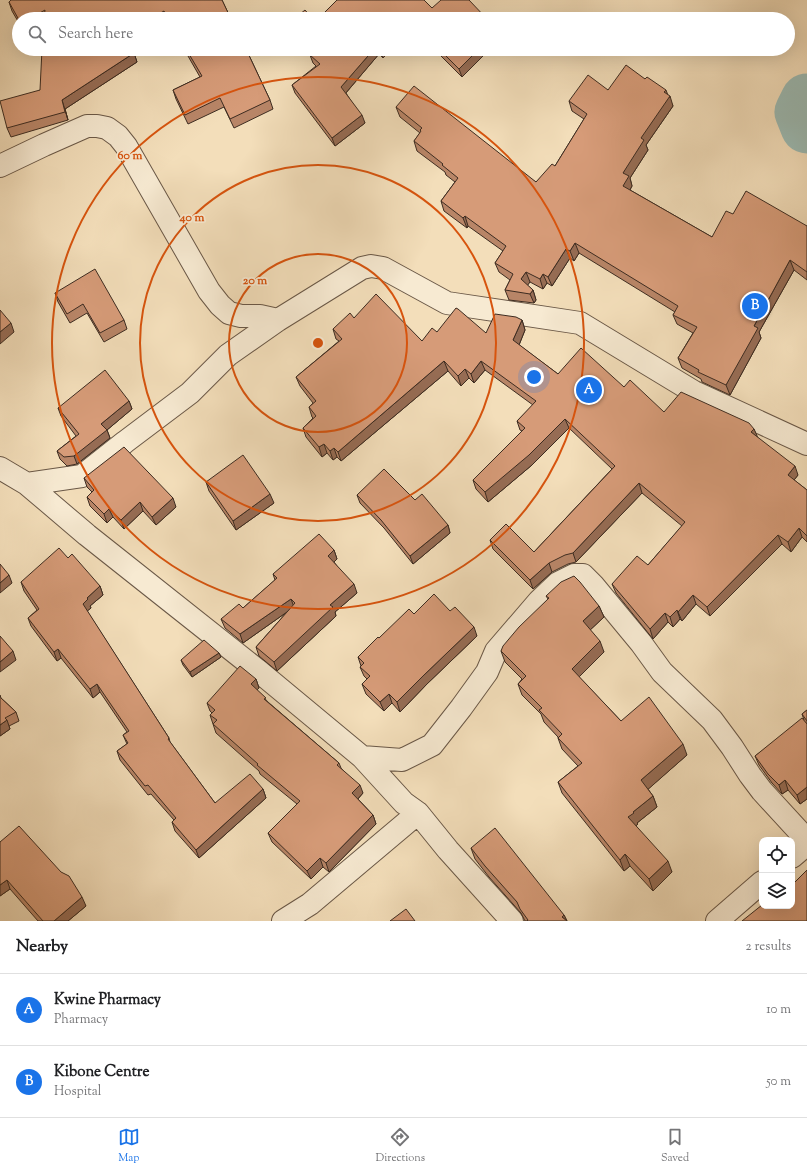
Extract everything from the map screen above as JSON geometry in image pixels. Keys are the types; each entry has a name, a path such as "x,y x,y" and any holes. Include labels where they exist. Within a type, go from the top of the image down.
{"street":[{"path":"0,166 87,126 107,128 118,136 126,146 209,291 220,305 229,313 242,316 260,316 278,320"},
{"path":"27,484 82,476 190,393 228,355 278,320 362,268 371,266 383,268 447,303 580,324 694,392 807,444"},
{"path":"0,468 27,484 87,535 244,660 362,757 404,803 418,813 448,850 512,921"},
{"path":"362,757 402,760 432,744 487,672 496,651 539,601 558,583 574,574 583,575 641,643 662,672 712,720 762,791 807,840"},
{"path":"283,921 310,904 418,813"},
{"path":"795,854 807,844"},
{"path":"716,921 759,885"}],"building":[{"path":"11,0 222,0 228,12 45,12 45,10 41,12 15,12 9,2"},
{"path":"337,0 424,0 432,8 441,0 469,0 480,12 325,12"},
{"path":"42,56 129,56 62,100 65,112 7,128 0,101 40,90"},
{"path":"190,56 249,56 270,100 230,119 220,98 185,115 173,90 202,76"},
{"path":"311,56 368,56 341,87 362,115 332,138 292,85 320,64"},
{"path":"446,56 472,56 459,69"},
{"path":"626,65 645,79 647,77 666,90 664,92 670,96 641,138 644,140 623,173 629,176 623,186 712,237 726,211 733,214 746,191 807,226 807,272 790,260 754,326 758,328 726,385 698,372 699,370 678,358 697,327 673,315 678,306 575,243 570,251 566,249 548,277 543,274 540,279 526,272 521,279 533,290 530,294 505,290 513,274 495,263 506,246 465,216 463,218 441,201 458,178 414,141 422,128 396,107 414,86 536,182 552,164 555,166 587,114 569,101 588,75 608,90"},
{"path":"95,269 124,320 100,333 83,304 67,314 55,293"},
{"path":"376,294 422,341 432,328 437,332 456,308 486,333 495,314 516,317 522,320 513,340 558,374 581,348 624,387 630,380 664,412 681,392 749,423 754,429 751,432 795,466 788,475 807,490 807,536 799,528 788,542 778,535 707,607 693,595 678,612 677,610 670,617 665,613 650,629 612,584 637,556 648,565 685,522 639,483 573,553 565,555 549,563 530,580 490,540 506,524 534,552 615,466 565,419 529,455 485,492 473,480 525,428 517,421 536,401 481,361 471,374 465,369 458,376 444,361 338,452 334,448 330,451 324,444 319,447 303,428 316,416 309,407 316,401 296,377 342,339 333,329 350,313 354,318"},
{"path":"0,310 11,323 0,332"},
{"path":"105,370 129,401 101,424 107,430 74,456 64,457 57,451 79,434 58,408"},
{"path":"124,447 173,498 152,517 140,502 121,520 109,509 104,514 87,497 94,490 84,478"},
{"path":"243,455 270,494 233,521 206,482"},
{"path":"384,469 415,500 422,494 448,525 410,556 381,520 357,495"},
{"path":"319,534 334,550 328,556 354,584 330,605 333,607 274,662 256,647 295,603 291,599 240,634 221,619 239,604 243,608 277,578 273,574"},
{"path":"59,548 68,558 72,554 100,586 87,598 88,599 83,604 169,738 168,739 215,803 250,774 263,789 196,850 172,822 176,818 148,785 145,786 117,751 128,743 123,735 129,731 97,684 90,689 58,649 54,652 28,618 39,609 21,582"},
{"path":"0,564 9,575 0,583"},
{"path":"574,576 599,606 583,621 600,641 572,669 621,721 649,697 683,744 641,780 653,796 628,817 668,861 649,879 625,854 620,860 558,782 582,763 558,738 562,734 539,710 542,708 518,684 526,676 501,651 503,646 519,627 549,598 546,596 561,582"},
{"path":"434,594 450,611 455,607 474,627 397,702 389,694 380,702 362,684 370,676 360,667 364,663 358,657 409,609 414,614"},
{"path":"0,636 13,651 0,662"},
{"path":"204,640 219,653 190,672 181,660"},
{"path":"240,666 256,679 251,684 266,698 264,699 339,763 337,765 360,785 352,793 373,815 326,863 320,858 307,871 268,833 300,801 257,765 258,764 213,724 217,720 210,715 215,710 207,703"},
{"path":"0,695 1,698 16,712 5,718 7,720 0,725"},
{"path":"807,710 807,721 802,714"},
{"path":"802,718 807,724 807,787 797,795 785,780 779,785 768,774 755,756"},
{"path":"19,826 61,872 69,876 82,897 54,921 43,921 7,880 0,885 0,842"},
{"path":"495,828 564,915 562,917 567,921 527,921 528,920 517,902 471,848"},
{"path":"807,870 807,921 742,921 759,907 759,909 795,909 795,882"},
{"path":"406,909 415,921 390,921"}],"waterway":[{"path":"807,100 801,112 807,127"}],"place":[{"name":"Kibone Centre","path":"755,306"},
{"name":"Kwine Pharmacy","path":"589,390"}]}
